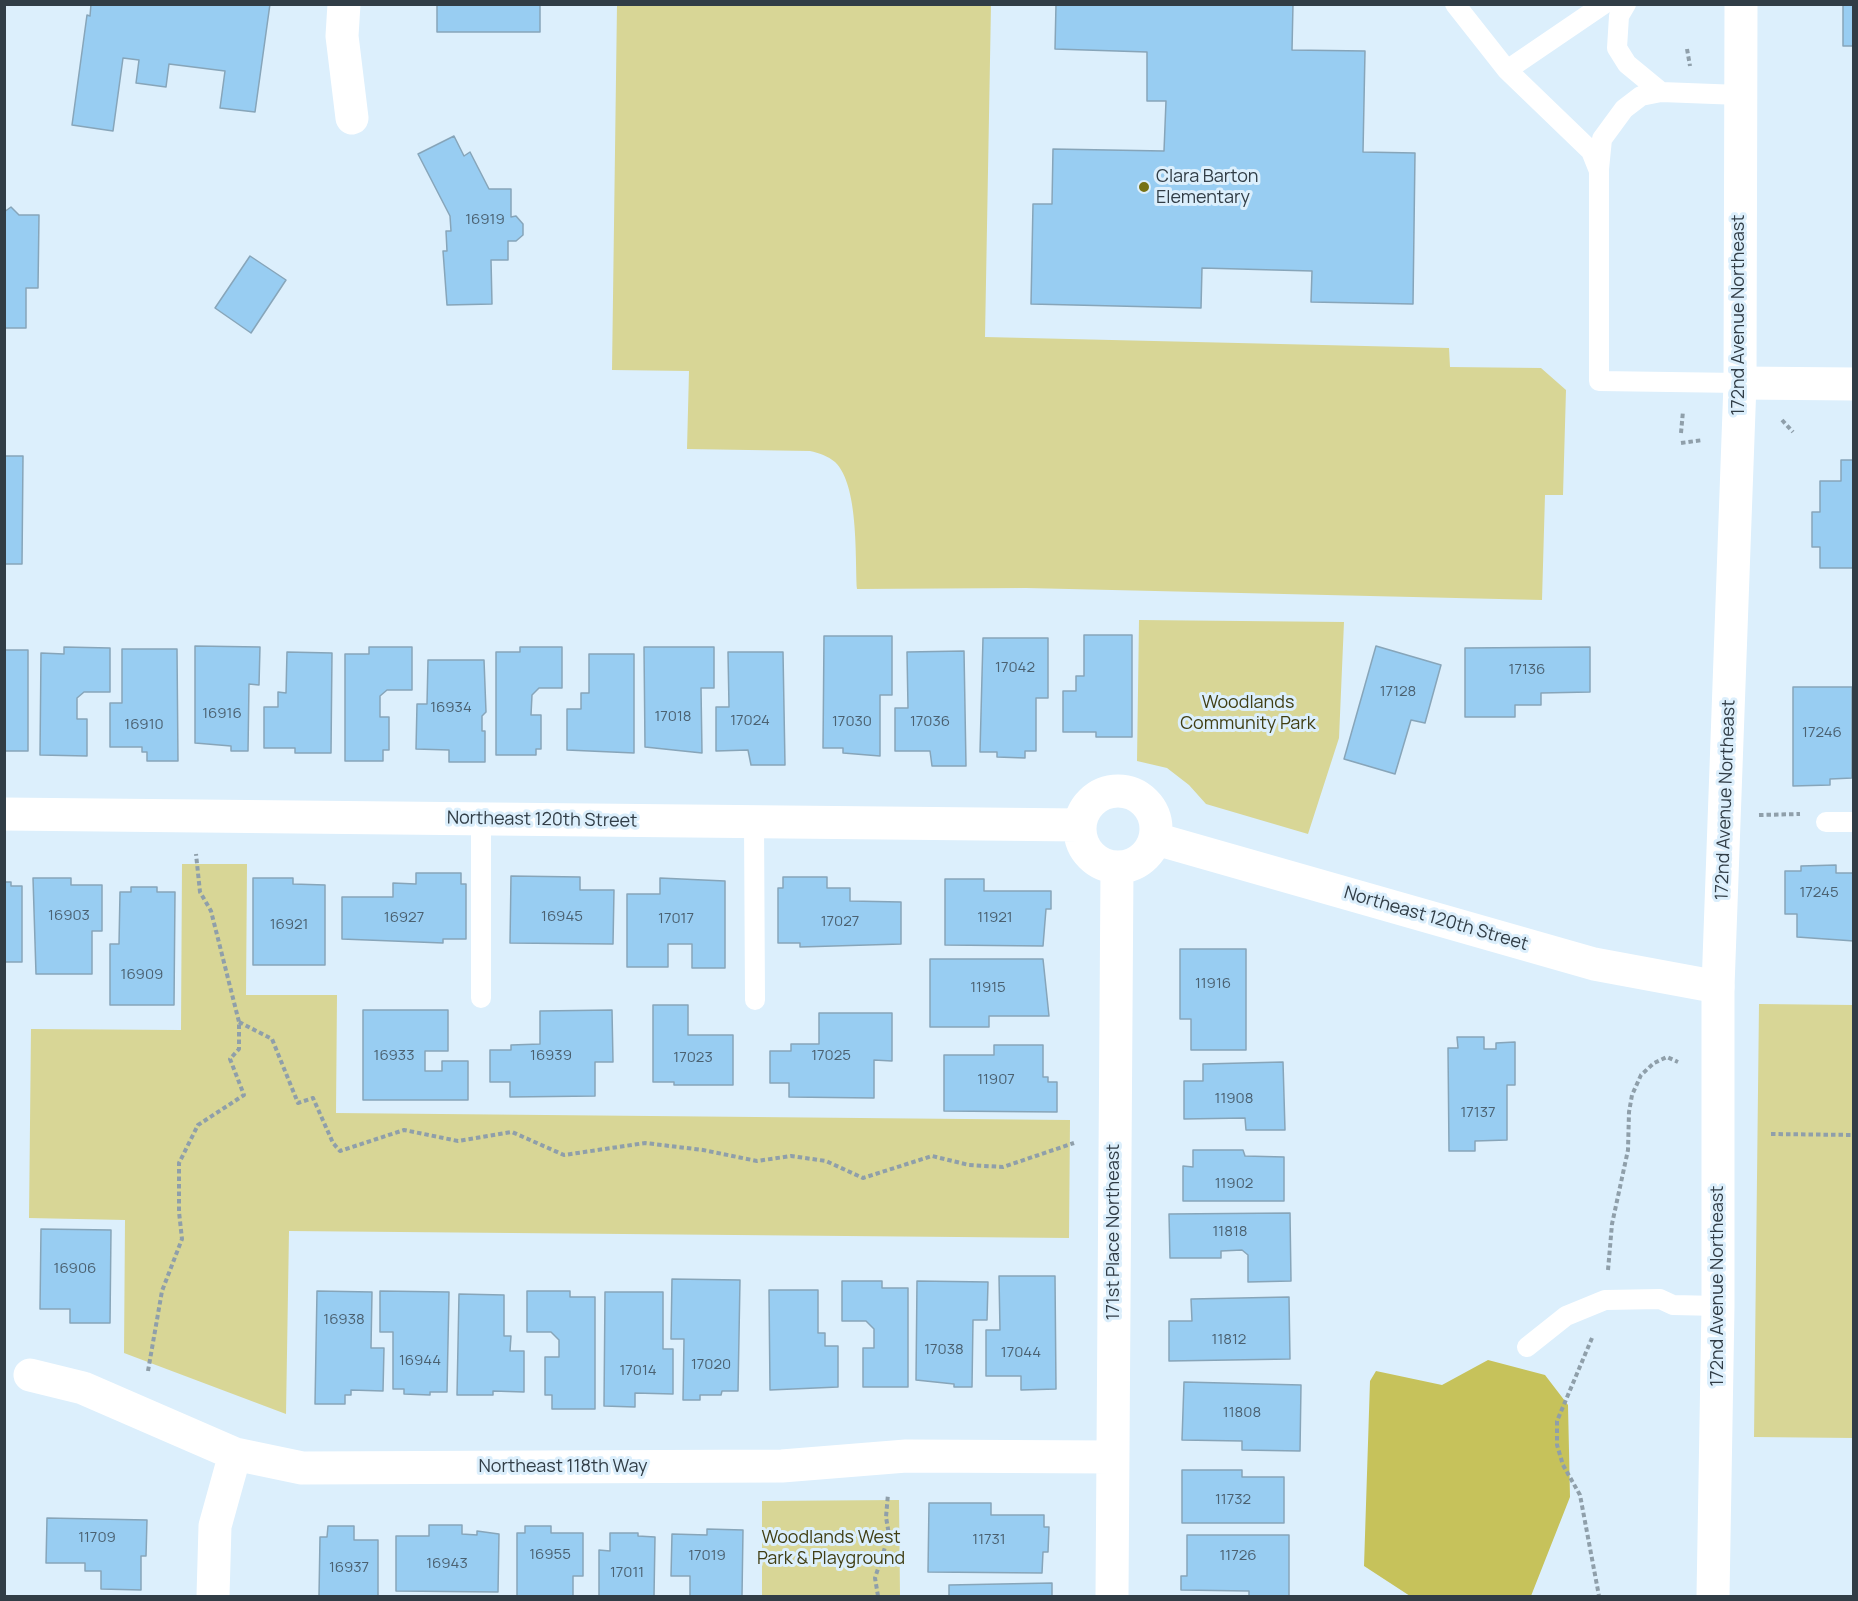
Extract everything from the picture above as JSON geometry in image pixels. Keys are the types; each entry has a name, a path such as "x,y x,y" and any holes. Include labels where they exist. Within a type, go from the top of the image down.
{"street":[{"path":"344,4 342,36 352,118"},
{"name":"172nd Avenue Northeast","path":"1713,1596 1719,1306 1719,987 1740,383 1741,4"},
{"path":"1740,383 1854,384"},
{"path":"1113,791 1125,791 1138,796 1151,809 1157,827 1156,839 1142,860 1130,866 1118,868 1094,860 1085,849 1080,825 1083,813 1101,795 1113,791"},
{"name":"Northeast 120th Street","path":"4,814 1080,825"},
{"name":"Northeast 120th Street","path":"1156,839 1594,964 1719,987"},
{"name":"171st Place Northeast","path":"1112,1596 1118,868"},
{"name":"Northeast 118th Way","path":"30,1376 83,1388 236,1454 302,1468 782,1466 906,1456 1113,1457"},
{"path":"213,1596 215,1526 236,1454"}],"lane":[{"path":"1455,4 1508,70 1591,151 1599,171"},
{"path":"1508,70 1604,4"},
{"path":"1626,4 1619,16 1617,48 1627,64 1661,92"},
{"path":"1740,95 1661,92 1641,96 1624,109 1602,139 1599,171 1599,381 1740,383"},
{"path":"481,998 482,819"},
{"path":"754,822 755,1000"},
{"path":"1826,822 1854,822"},
{"path":"1527,1347 1566,1316 1605,1300 1660,1299 1673,1305 1719,1306"}],"path":[{"path":"1687,49 1690,67"},
{"path":"1682,433 1683,410"},
{"path":"1682,443 1710,439"},
{"path":"1725,815 1806,814 1826,822"},
{"path":"148,1371 162,1291 182,1239 179,1212 179,1163 198,1125 244,1095 230,1059 239,1049 239,1022 211,911 200,892 196,854"},
{"path":"239,1022 272,1039 298,1103 313,1098 333,1143 339,1151 404,1130 458,1141 512,1132 564,1155 645,1143 703,1150 757,1161 791,1156 826,1161 863,1178 932,1156 969,1165 1003,1167 1074,1143"},
{"path":"1771,1134 1854,1135"},
{"path":"878,1596 875,1578 889,1535 886,1517 888,1494"}],"green space":[{"path":"617,5 991,5 985,337 1449,348 1450,367 1541,368 1566,390 1563,495 1545,495 1542,600 1026,588 857,589 852,504 843,473 835,462 810,451 687,449 689,371 612,370"},
{"name":"Woodlands Community Park","path":"1139,620 1344,622 1339,738 1308,834 1206,804 1189,785 1167,768 1137,761"},
{"path":"182,864 247,864 246,995 337,995 336,1113 1070,1120 1069,1238 289,1231 286,1414 124,1353 125,1220 29,1218 31,1029 181,1030"},
{"path":"1759,1004 1853,1005 1853,1438 1754,1437"},
{"name":"Woodlands West Park & Playground","path":"899,1500 900,1596 762,1596 762,1501"}],"shaded area":[{"path":"1488,1360 1545,1375 1568,1405 1570,1497 1531,1596 1410,1596 1364,1566 1370,1381 1376,1371 1442,1385"}],"building":[{"path":"91,4 270,4 255,112 220,108 225,71 169,64 166,87 136,83 139,60 123,58 113,131 72,125 87,15 90,16"},
{"path":"437,4 540,4 540,32 437,32"},
{"path":"1056,4 1293,4 1292,50 1365,51 1363,152 1415,153 1413,304 1311,302 1312,271 1202,268 1201,308 1031,304 1033,204 1052,204 1053,149 1164,151 1166,101 1147,101 1147,52 1055,49"},
{"path":"1843,4 1854,4 1854,46 1843,46"},
{"path":"454,136 464,156 470,152 489,189 511,189 511,217 516,216 523,224 523,235 516,241 508,241 508,260 491,260 492,304 447,305 443,251 447,251 446,231 451,231 450,216 418,154"},
{"path":"11,207 19,215 39,215 38,288 26,288 26,328 4,328 4,212"},
{"path":"250,256 286,280 251,333 215,308"},
{"path":"4,456 23,456 22,564 4,564"},
{"path":"1841,460 1854,460 1854,568 1820,568 1820,547 1812,547 1812,512 1820,512 1820,481 1841,481"},
{"path":"1084,635 1132,635 1132,737 1096,737 1096,732 1063,732 1063,691 1076,691 1076,676 1084,676"},
{"path":"824,636 892,636 892,695 880,695 880,756 843,753 843,748 823,748"},
{"path":"983,638 1048,638 1048,698 1036,698 1036,751 1025,751 1025,758 997,757 997,752 980,752"},
{"path":"195,646 260,647 259,685 249,684 248,751 231,751 231,746 195,743"},
{"path":"1376,646 1441,665 1425,723 1411,720 1395,774 1344,759"},
{"path":"64,647 110,648 110,692 84,692 77,698 77,719 87,719 87,756 40,755 41,653 64,654"},
{"path":"369,647 412,647 412,690 387,690 380,696 380,717 389,717 389,750 383,750 383,761 345,761 345,654 369,654"},
{"path":"520,647 562,647 562,688 539,688 532,695 531,715 541,715 541,749 536,749 536,755 496,755 496,652 520,652"},
{"path":"644,647 714,647 714,688 701,688 702,753 645,747"},
{"path":"1590,647 1590,692 1541,693 1541,705 1515,705 1515,717 1465,717 1465,648"},
{"path":"122,649 177,649 178,761 147,761 147,752 142,752 142,747 110,747 110,703 122,703"},
{"path":"4,650 28,650 28,751 4,751"},
{"path":"964,651 966,766 932,766 930,751 895,751 895,708 908,708 907,652"},
{"path":"287,652 332,653 331,753 295,753 295,748 264,748 264,707 278,707 278,692 286,693"},
{"path":"728,652 783,652 785,765 751,765 748,750 716,751 716,707 729,707"},
{"path":"589,654 634,654 634,753 567,750 567,709 581,709 581,693 589,693"},
{"path":"428,660 484,660 486,712 482,716 482,731 485,731 485,762 449,762 449,750 416,749 417,704 427,704"},
{"path":"1793,687 1852,687 1852,778 1830,779 1830,785 1793,786"},
{"path":"1836,865 1836,873 1854,873 1854,941 1797,937 1797,914 1785,914 1785,871 1801,871 1801,866"},
{"path":"416,873 461,873 461,884 466,884 466,939 443,939 443,943 342,939 342,897 393,897 393,883 416,884"},
{"path":"511,876 580,877 580,890 614,890 613,944 510,943"},
{"path":"783,877 827,877 827,888 850,888 850,901 901,902 901,944 800,947 800,943 778,943 778,888 783,888"},
{"path":"33,878 71,878 71,885 102,885 102,931 92,931 92,974 36,974"},
{"path":"253,878 293,878 293,884 325,885 325,965 253,965"},
{"path":"660,878 725,881 725,968 692,968 692,944 668,944 668,967 627,967 627,894 660,894"},
{"path":"945,879 984,879 984,891 1051,891 1051,909 1046,909 1043,946 945,945"},
{"path":"4,882 11,882 11,886 22,886 22,962 4,962"},
{"path":"131,887 157,887 157,892 175,892 174,1005 110,1005 110,944 119,944 120,892 131,892"},
{"path":"1180,949 1246,949 1246,1050 1191,1050 1191,1019 1180,1019"},
{"path":"930,959 1043,959 1049,1016 989,1016 989,1027 930,1027"},
{"path":"653,1005 688,1005 688,1035 733,1035 733,1085 674,1085 674,1082 653,1082"},
{"path":"363,1010 448,1010 448,1051 425,1051 425,1071 442,1071 442,1061 468,1061 468,1100 363,1100"},
{"path":"612,1010 613,1062 595,1062 595,1096 510,1097 510,1082 490,1082 490,1050 511,1050 511,1045 540,1044 540,1011"},
{"path":"819,1013 892,1013 892,1061 874,1060 874,1098 789,1097 789,1083 770,1083 770,1051 791,1051 791,1044 819,1044"},
{"path":"1457,1037 1484,1037 1484,1049 1496,1049 1496,1043 1515,1042 1515,1085 1507,1085 1507,1140 1475,1141 1475,1151 1449,1151 1448,1048 1458,1048"},
{"path":"994,1045 1043,1045 1043,1077 1048,1077 1048,1082 1057,1082 1057,1112 944,1111 944,1055 994,1055"},
{"path":"1283,1062 1285,1130 1246,1130 1245,1118 1184,1119 1184,1081 1203,1081 1203,1064"},
{"path":"1193,1150 1243,1150 1245,1156 1284,1157 1284,1201 1183,1201 1183,1166 1193,1167"},
{"path":"1290,1213 1291,1281 1248,1282 1248,1255 1242,1250 1221,1251 1221,1258 1170,1258 1169,1214"},
{"path":"41,1229 111,1230 110,1323 70,1323 70,1309 40,1309"},
{"path":"999,1276 1055,1276 1056,1389 1021,1390 1021,1376 986,1376 986,1330 1000,1330"},
{"path":"672,1279 740,1280 738,1391 722,1391 721,1395 700,1395 700,1400 683,1400 684,1339 671,1339"},
{"path":"842,1281 882,1281 882,1288 908,1288 908,1387 863,1387 863,1348 874,1348 874,1329 866,1321 842,1321"},
{"path":"917,1281 988,1282 987,1320 973,1320 972,1387 954,1387 954,1384 916,1380"},
{"path":"769,1290 818,1290 818,1333 825,1333 825,1346 838,1346 838,1387 770,1390"},
{"path":"317,1291 372,1292 371,1348 384,1348 383,1391 351,1390 351,1395 345,1395 345,1404 315,1404"},
{"path":"380,1291 449,1292 447,1392 430,1392 430,1395 404,1394 404,1389 393,1389 393,1332 380,1332"},
{"path":"527,1291 570,1291 570,1297 595,1297 595,1409 552,1409 552,1395 545,1395 545,1357 559,1357 559,1340 551,1332 527,1332"},
{"path":"605,1292 663,1292 663,1349 673,1349 673,1394 635,1393 635,1407 604,1406"},
{"path":"459,1294 504,1295 504,1336 511,1336 510,1351 524,1351 524,1392 493,1391 493,1395 457,1395"},
{"path":"1289,1297 1290,1359 1169,1361 1169,1321 1192,1321 1191,1299"},
{"path":"1184,1382 1301,1385 1300,1451 1242,1450 1242,1441 1182,1440"},
{"path":"1182,1470 1242,1470 1242,1477 1284,1477 1284,1523 1182,1523"},
{"path":"929,1503 991,1503 991,1515 1044,1515 1044,1527 1049,1527 1048,1552 1043,1552 1042,1573 928,1572"},
{"path":"47,1518 147,1520 146,1556 141,1556 141,1590 101,1589 101,1571 85,1571 85,1563 46,1563"},
{"path":"429,1525 462,1525 462,1534 477,1535 477,1531 499,1534 498,1592 396,1591 396,1536 429,1536"},
{"path":"328,1526 354,1526 354,1540 378,1540 378,1596 319,1596 320,1537 327,1537"},
{"path":"525,1526 551,1526 551,1533 583,1533 583,1576 573,1576 573,1596 517,1596 517,1533 525,1533"},
{"path":"707,1529 743,1530 742,1596 690,1596 690,1576 671,1576 672,1534 707,1535"},
{"path":"610,1533 638,1533 638,1536 655,1537 654,1596 599,1596 599,1550 610,1551"},
{"path":"1187,1535 1289,1535 1289,1596 1249,1596 1249,1591 1181,1590 1181,1576 1187,1576"},
{"path":"1052,1583 1052,1596 949,1596 949,1585"}],"place":[{"name":"Clara Barton Elementary","path":"1144,187"}]}
